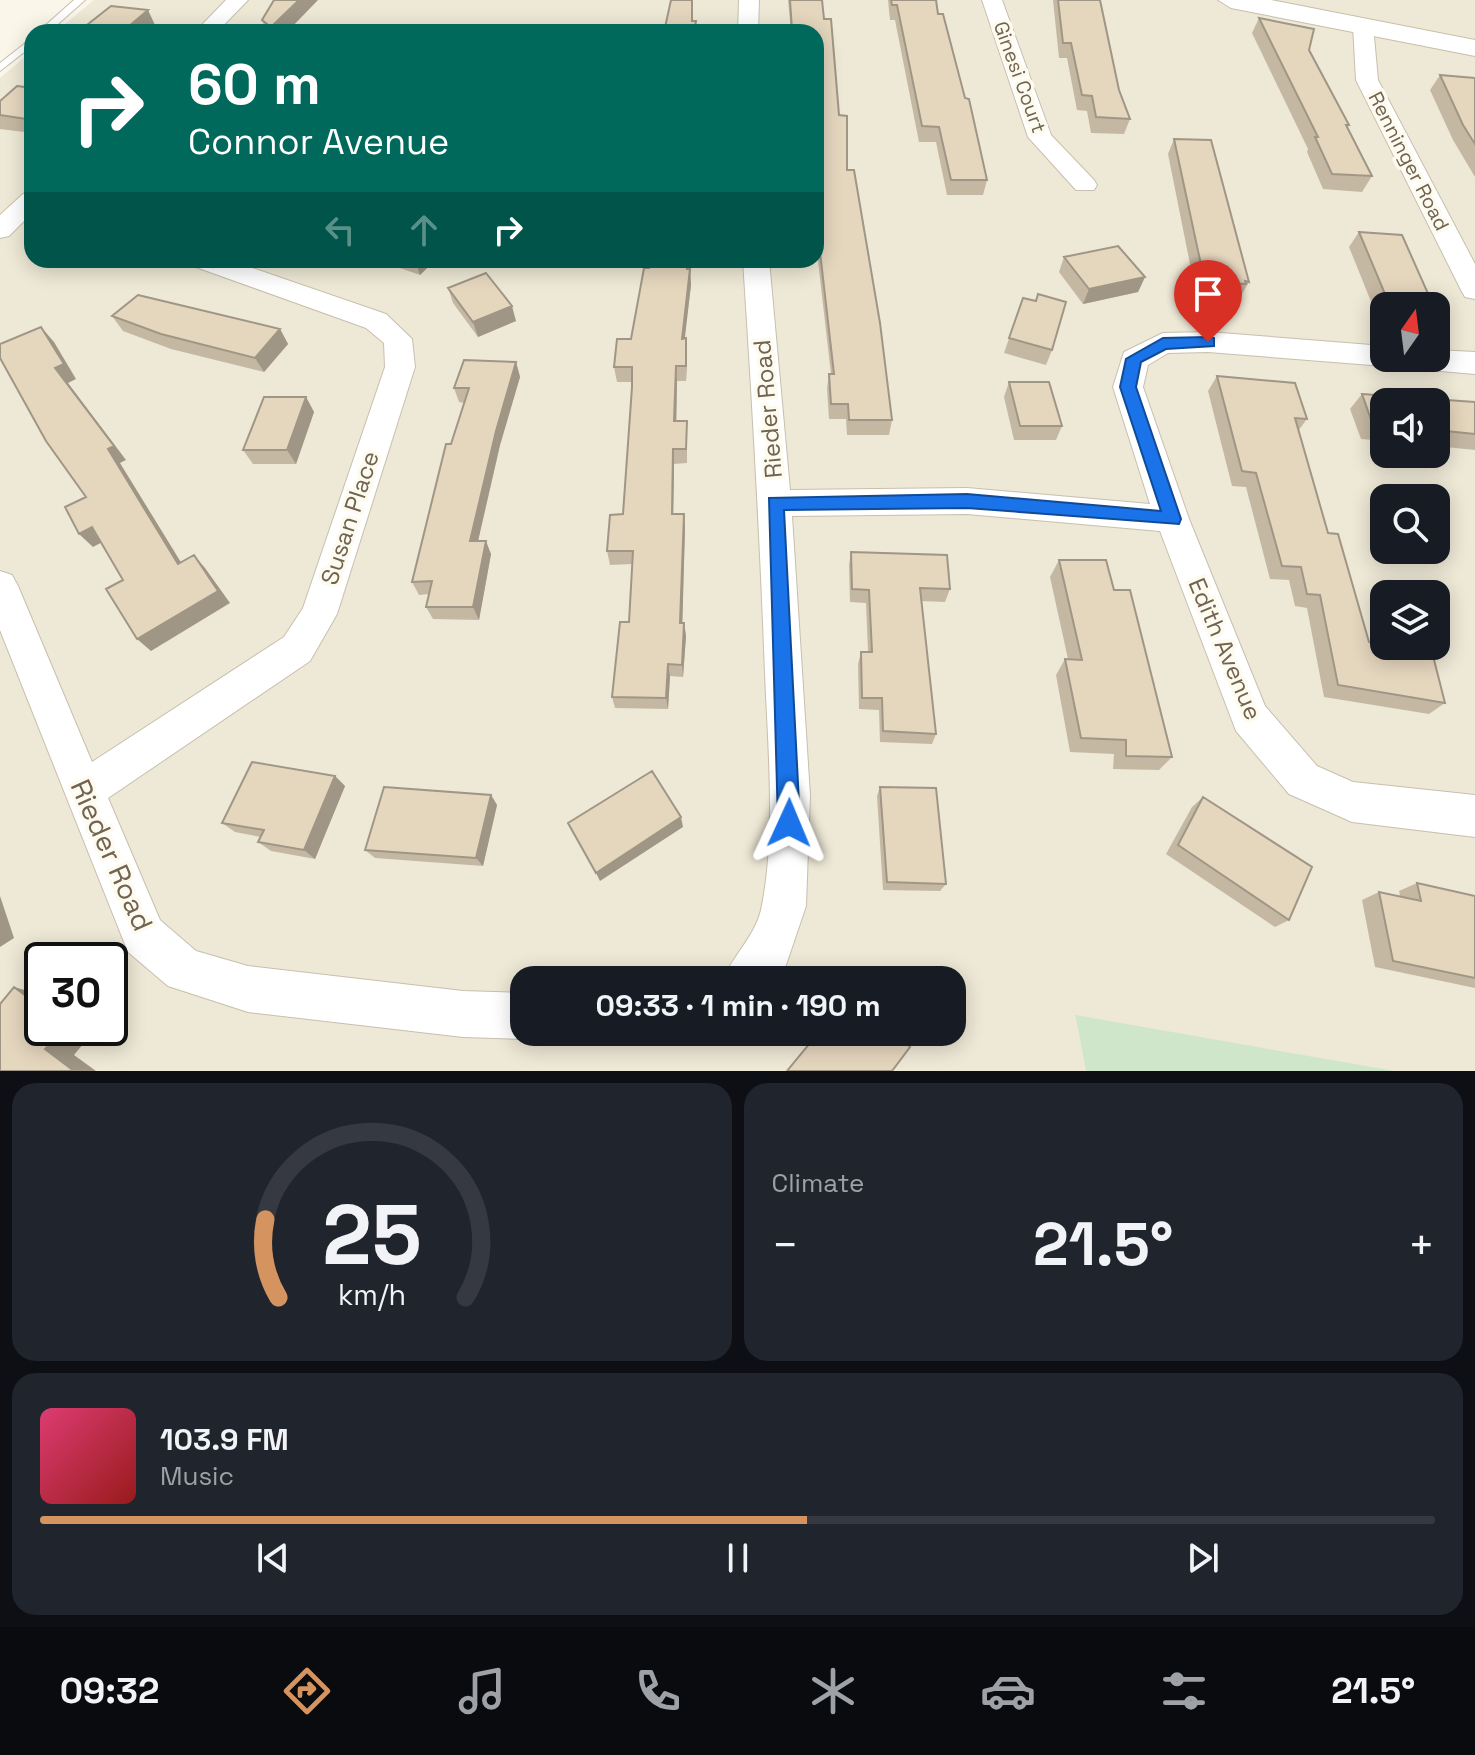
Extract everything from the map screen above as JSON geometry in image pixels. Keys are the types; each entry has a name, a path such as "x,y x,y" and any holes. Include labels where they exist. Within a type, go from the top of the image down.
{"main road":[{"path":"1231,0 1475,48"}],"street":[{"path":"213,24 238,0"},
{"path":"748,24 749,0"},
{"name":"Ginesi Court","path":"992,0 1040,137 1085,185"},
{"name":"Renninger Road","path":"1363,26 1367,80 1475,290"},
{"path":"1,229 24,207"},
{"path":"1,229 24,231"},
{"name":"Susan Place","path":"82,792 297,649 319,614 400,367 398,339 376,321 225,268"},
{"name":"Rieder Road","path":"757,268 775,503 790,795 784,906 770,949 757,966"},
{"name":"Edith Avenue","path":"1370,355 1208,342 1163,343 1134,359 1128,387 1172,519 1250,718 1303,780 1352,802 1475,816"},
{"path":"1450,361 1475,363"},
{"path":"775,503 967,501 1172,519"},
{"name":"Rieder Road","path":"0,586 82,792 144,936 184,970 248,989 463,1014 510,1016"}],"lane":[{"path":"52,24 80,0"},
{"path":"0,68 24,48"}],"shaded area":[{"path":"94,0 1475,0 1475,1071 1394,1071 1075,1016 1086,1071 0,1071 0,78 24,58 24,268 824,268 824,24 65,24"}],"green space":[{"path":"1075,1015 1395,1071 1086,1071"}],"building":[{"path":"274,0 299,0 274,24 262,20"},
{"path":"671,0 692,0 692,21 696,21 695,24 666,24"},
{"path":"790,0 822,0 824,19 831,19 839,115 847,116 847,170 854,170 880,323 892,420 849,420 848,404 831,404 829,374 834,374 822,268 824,24 792,24"},
{"path":"891,0 936,0 938,14 943,14 965,98 969,99 987,180 951,180 939,127 922,126 897,5 892,5"},
{"path":"1058,0 1100,0 1119,90 1130,119 1096,117 1092,96 1082,95 1071,43 1063,43"},
{"path":"111,6 148,10 131,24 88,24"},
{"path":"1259,18 1314,29 1309,50 1372,176 1332,174 1315,137 1318,137"},
{"path":"1440,75 1475,78 1475,144 1463,125"},
{"path":"17,86 24,87 24,119 0,115 0,101"},
{"path":"1174,139 1211,140 1249,282 1245,281 1246,284 1209,282 1207,274 1203,274"},
{"path":"1359,232 1402,235 1427,292 1384,292"},
{"path":"1118,246 1145,277 1089,289 1064,257"},
{"path":"644,268 690,269 682,339 686,338 686,366 676,366 674,421 687,421 686,449 673,449 672,514 684,514 680,623 684,623 682,665 668,664 666,698 612,697 620,622 629,622 633,551 607,551 610,515 623,514 632,387 632,367 614,367 617,339 631,339"},
{"path":"486,273 512,306 473,322 448,288"},
{"path":"1038,294 1066,302 1052,350 1009,338 1023,298 1036,301"},
{"path":"138,295 280,329 255,358 161,334 112,316"},
{"path":"41,327 64,364 55,368 114,446 108,449 178,564 194,555 218,591 137,639 106,589 123,580 92,527 79,534 65,507 86,497 46,441 0,358 0,344"},
{"path":"464,360 516,362 470,541 486,541 473,607 426,607 432,581 412,582 446,444 451,444 469,388 454,388"},
{"path":"1217,376 1295,383 1307,419 1295,418 1328,533 1338,534 1370,642 1370,660 1434,660 1445,703 1338,685 1320,595 1307,594 1301,567 1282,566 1256,473 1242,471"},
{"path":"1009,382 1049,382 1062,426 1020,426"},
{"path":"1362,394 1370,395 1370,417"},
{"path":"264,397 306,397 287,450 243,450"},
{"path":"1450,400 1475,402 1475,434 1450,431"},
{"path":"851,552 947,555 950,589 920,588 936,734 883,731 882,698 862,698 861,652 872,652 869,590 852,589"},
{"path":"1059,560 1106,560 1114,590 1130,590 1172,757 1126,756 1126,740 1081,738 1065,659 1082,660"},
{"path":"252,762 335,776 304,850 258,842 264,830 222,823"},
{"path":"652,771 681,817 596,873 568,823"},
{"path":"384,787 491,795 476,858 365,850"},
{"path":"880,787 936,788 946,884 887,882"},
{"path":"1203,797 1312,867 1289,920 1178,845"},
{"path":"1417,883 1475,896 1475,978 1393,961 1379,892 1421,901"},
{"path":"14,987 24,994 24,1046 48,1046 45,1049 74,1071 0,1071 0,1004"},
{"path":"808,1046 910,1047 892,1071 787,1071"}],"route":[{"path":"789,823 775,503 967,501 1172,519 1128,387 1134,359 1163,343 1208,342"}]}
